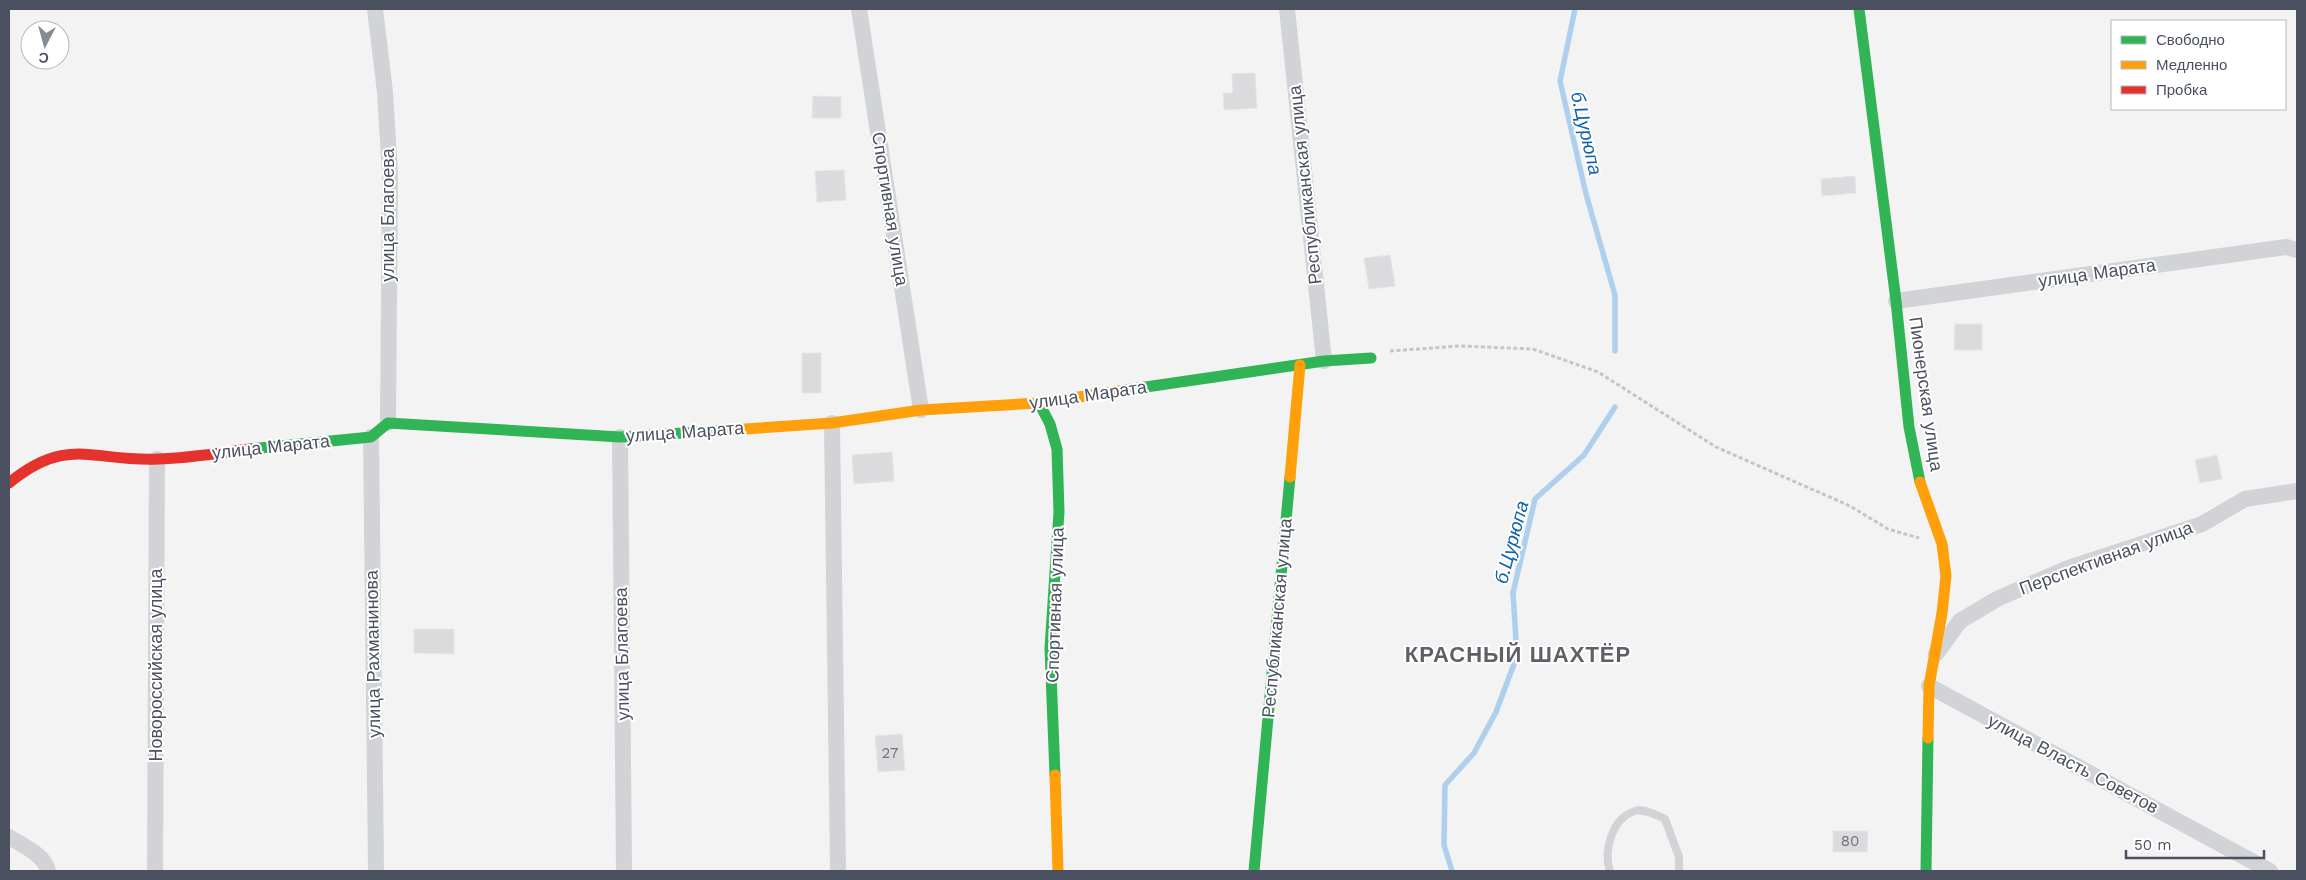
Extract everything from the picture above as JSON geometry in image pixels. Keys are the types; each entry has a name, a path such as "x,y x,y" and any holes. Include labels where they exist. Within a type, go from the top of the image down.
{"street":[{"name":"улица Благоева","path":"374,9 386,92 390,173 388,423"},
{"name":"Спортивная улица","path":"859,9 921,410"},
{"name":"Республиканская улица","path":"1287,9 1324,361"},
{"name":"Пионерская улица","path":"1859,9 1896,301 1909,427 1920,482 1942,544 1946,576 1945,596 1929,686 1925,830 1926,871"},
{"name":"улица Марата","path":"1896,301 2286,247 2297,250"},
{"name":"улица Марата","path":"388,423 620,437 832,423 921,410 1039,403 1324,361 1371,358"},
{"name":"Республиканская улица","path":"1254,871 1300,365"},
{"name":"Спортивная улица","path":"1039,403 1050,424 1057,449 1059,512 1050,648 1058,871"},
{"path":"371,437 388,423"},
{"path":"832,423 838,871"},
{"name":"улица Марата","path":"9,483 25,470 58,455 75,453 157,459 371,437"},
{"name":"улица Рахманинова","path":"371,437 376,871"},
{"name":"улица Благоева","path":"620,437 624,871"},
{"name":"Новороссийская улица","path":"155,871 157,459"},
{"name":"Перспективная улица","path":"1934,658 1960,621 1996,599 2068,568 2202,524 2245,499 2297,491"},
{"name":"улица Власть Советов","path":"1929,686 2270,871"},
{"path":"9,837 47,864 48,871"}],"lane":[{"path":"1610,871 1607,864 1609,847 1617,822 1635,811 1646,812 1665,819 1679,857 1679,871"}],"path":[{"path":"1371,358 1394,350 1460,346 1533,349 1598,372 1716,447 1850,506 1888,529 1942,544"}],"building":[{"path":"1255,73 1257,108 1224,110 1223,93 1233,93 1232,74"},
{"path":"813,96 841,97 841,118 812,118"},
{"path":"844,170 846,200 817,202 815,171"},
{"path":"1855,176 1856,193 1822,196 1821,179"},
{"path":"1390,255 1395,286 1369,289 1364,258"},
{"path":"1955,324 1982,324 1982,350 1954,350"},
{"path":"802,353 821,353 821,393 802,393"},
{"path":"892,452 894,481 854,484 852,455"},
{"path":"2217,455 2222,479 2200,483 2195,460"},
{"path":"414,629 454,629 454,654 414,653"},
{"path":"902,734 905,770 878,772 875,736"},
{"path":"1833,831 1868,831 1867,852 1833,852"}],"waterway":[{"name":"б.Цурюпа","path":"1575,9 1560,81 1586,194 1615,295 1615,351"},
{"name":"б.Цурюпа","path":"1452,871 1444,845 1445,785 1474,753 1496,712 1517,656 1513,593 1535,499 1584,455 1615,407"}],"traffic: fast":[{"path":"1859,9 1896,301 1909,427 1920,482"},
{"path":"1125,390 1324,361 1371,358"},
{"path":"1039,403 1050,424 1057,449 1059,512 1050,648 1055,775"},
{"path":"250,449 371,437 388,423 620,437 731,430"},
{"path":"1254,871 1290,477"},
{"path":"1926,871 1928,738"}],"traffic: slow":[{"path":"1290,477 1300,365"},
{"path":"731,430 832,423 921,410 1039,403 1125,390"},
{"path":"1920,482 1942,544 1946,576 1942,613 1929,686 1928,738"},
{"path":"1055,775 1058,871"}],"traffic: jam":[{"path":"9,483 30,468 48,459 65,455 81,454 158,459 250,449"}],"district":[{"name":"КРАСНЫЙ ШАХТЁР","path":"1518,654"}]}
